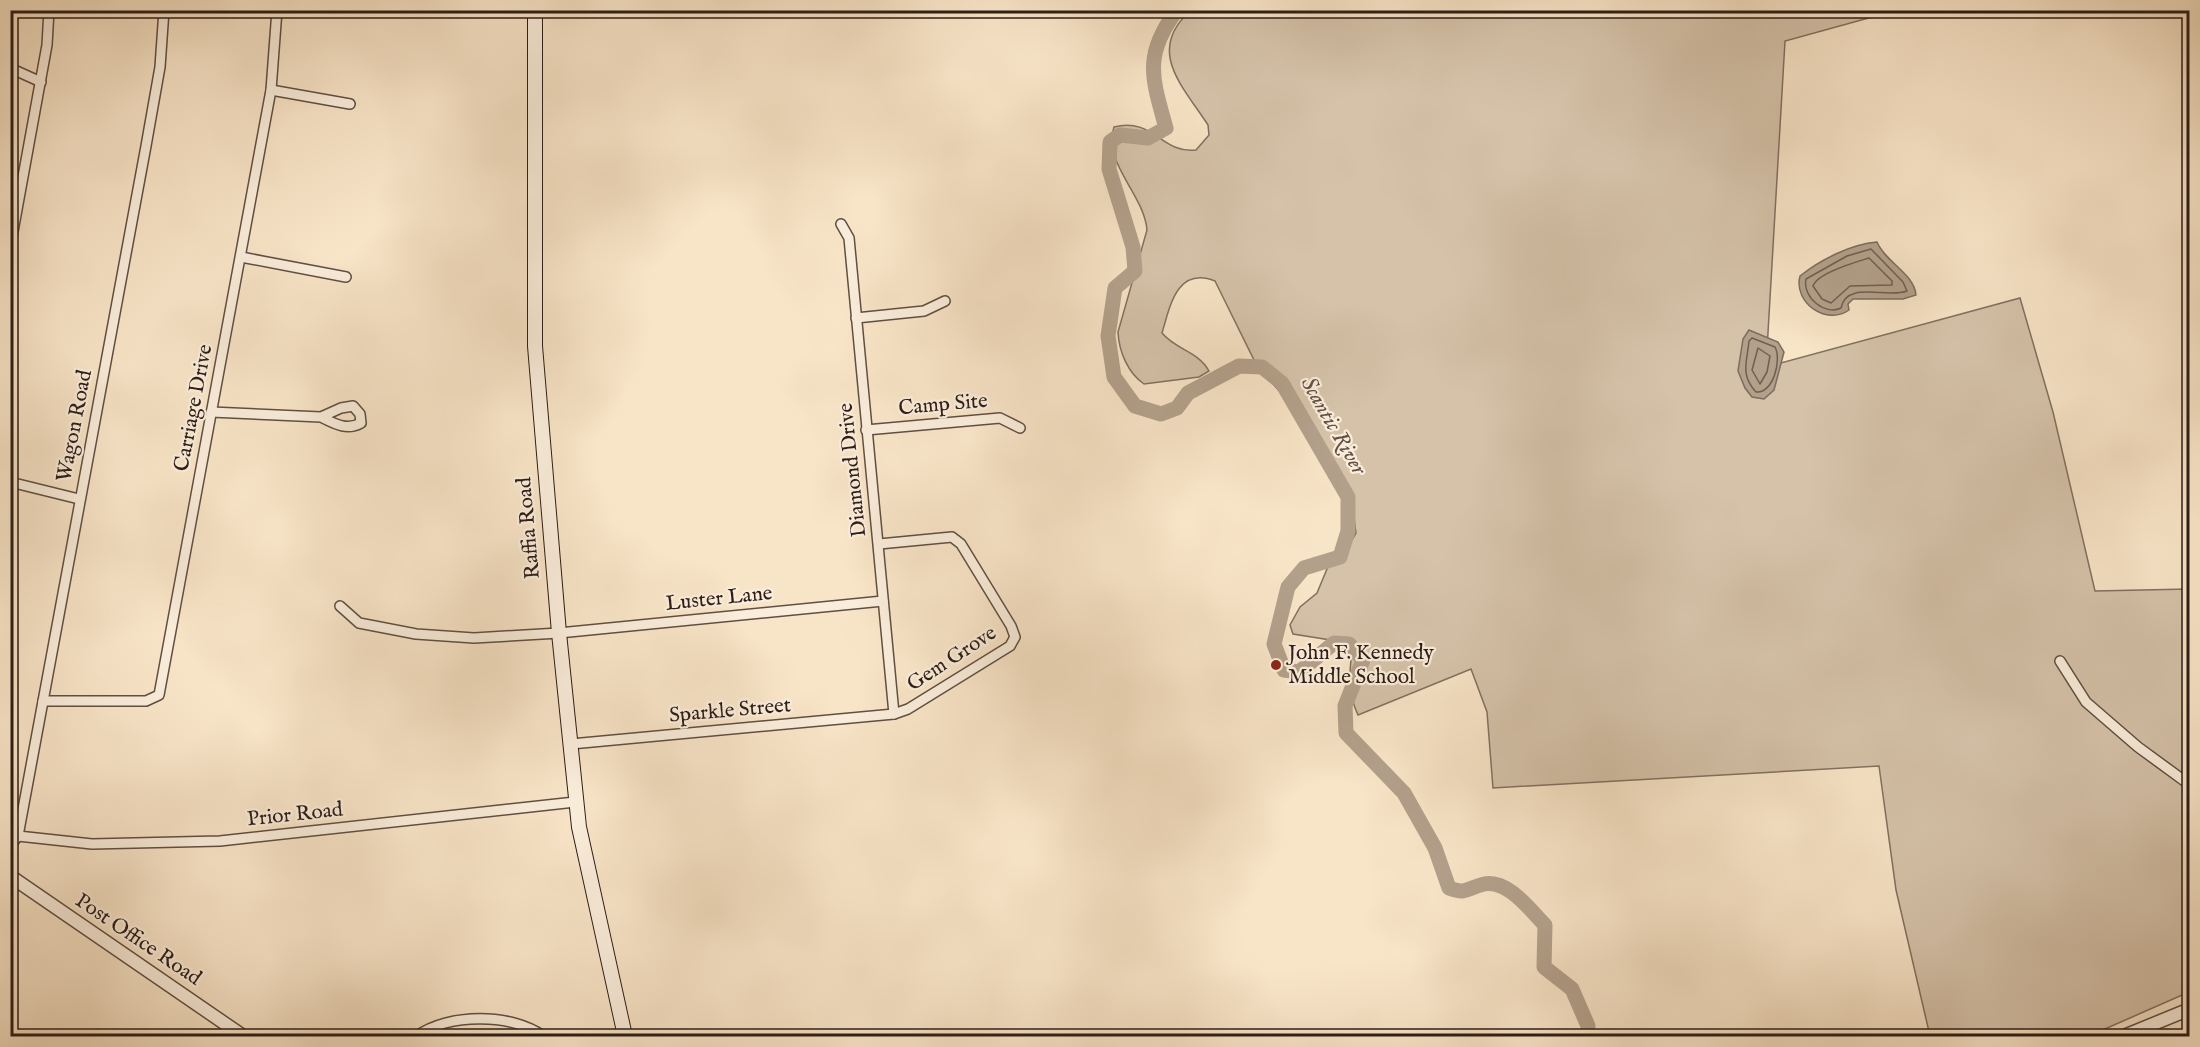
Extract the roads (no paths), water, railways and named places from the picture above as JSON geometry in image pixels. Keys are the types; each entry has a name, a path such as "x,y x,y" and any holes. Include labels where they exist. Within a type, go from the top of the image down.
{"main road":[{"name":"Raffia Road","path":"535,10 535,346 559,633 575,802 593,899 625,1036"}],"street":[{"path":"10,248 41,82 49,10"},
{"name":"Wagon Road","path":"10,846 18,836 156,89 164,10"},
{"name":"Carriage Drive","path":"43,701 146,701 159,695 271,90 277,10"},
{"path":"10,68 41,82"},
{"path":"271,90 350,104"},
{"name":"Diamond Drive","path":"841,224 849,238 894,714"},
{"path":"241,257 346,278"},
{"path":"856,318 924,311 945,301"},
{"path":"212,412 321,417"},
{"name":"Camp Site","path":"866,430 1000,418 1020,428"},
{"path":"10,482 79,499"},
{"name":"Gem Grove","path":"879,543 952,537 961,544 1015,637 1010,646 908,709 894,714"},
{"name":"Luster Lane","path":"340,606 359,623 416,634 474,638 559,633 884,601"},
{"path":"2060,661 2086,702 2138,747 2190,785"},
{"name":"Sparkle Street","path":"571,744 894,714"},
{"name":"Prior Road","path":"18,836 92,844 220,841 575,802"},
{"name":"Post Office Road","path":"10,876 243,1036"},
{"path":"2124,1036 2190,1009"},
{"path":"417,1036 428,1028 493,1018 529,1026 543,1036"}],"water":[{"path":"1877,242 1886,256 1910,280 1916,295 1903,299 1853,299 1848,304 1849,310 1831,315 1814,309 1807,303 1799,286 1800,276 1836,254 1867,243"},
{"path":"1749,330 1778,342 1784,352 1774,390 1764,399 1752,397 1745,388 1738,371 1743,339"}],"waterway":[{"name":"Scantic River","path":"1177,10 1159,40 1153,67 1154,81 1166,128 1148,138 1120,135 1110,142 1109,169 1133,247 1135,271 1115,288 1108,336 1114,377 1135,406 1161,414 1177,408 1188,393 1239,366 1262,367 1282,383 1348,497 1348,531 1340,557 1304,568 1288,587 1274,644 1284,670 1299,672 1334,643 1349,644 1363,660 1345,706 1346,733 1404,793 1435,848 1449,888 1464,891 1484,884 1502,886 1518,897 1545,925 1544,967 1572,989 1588,1026 1587,1036"}],"place":[{"name":"John F. Kennedy Middle School","path":"1276,665"}]}
